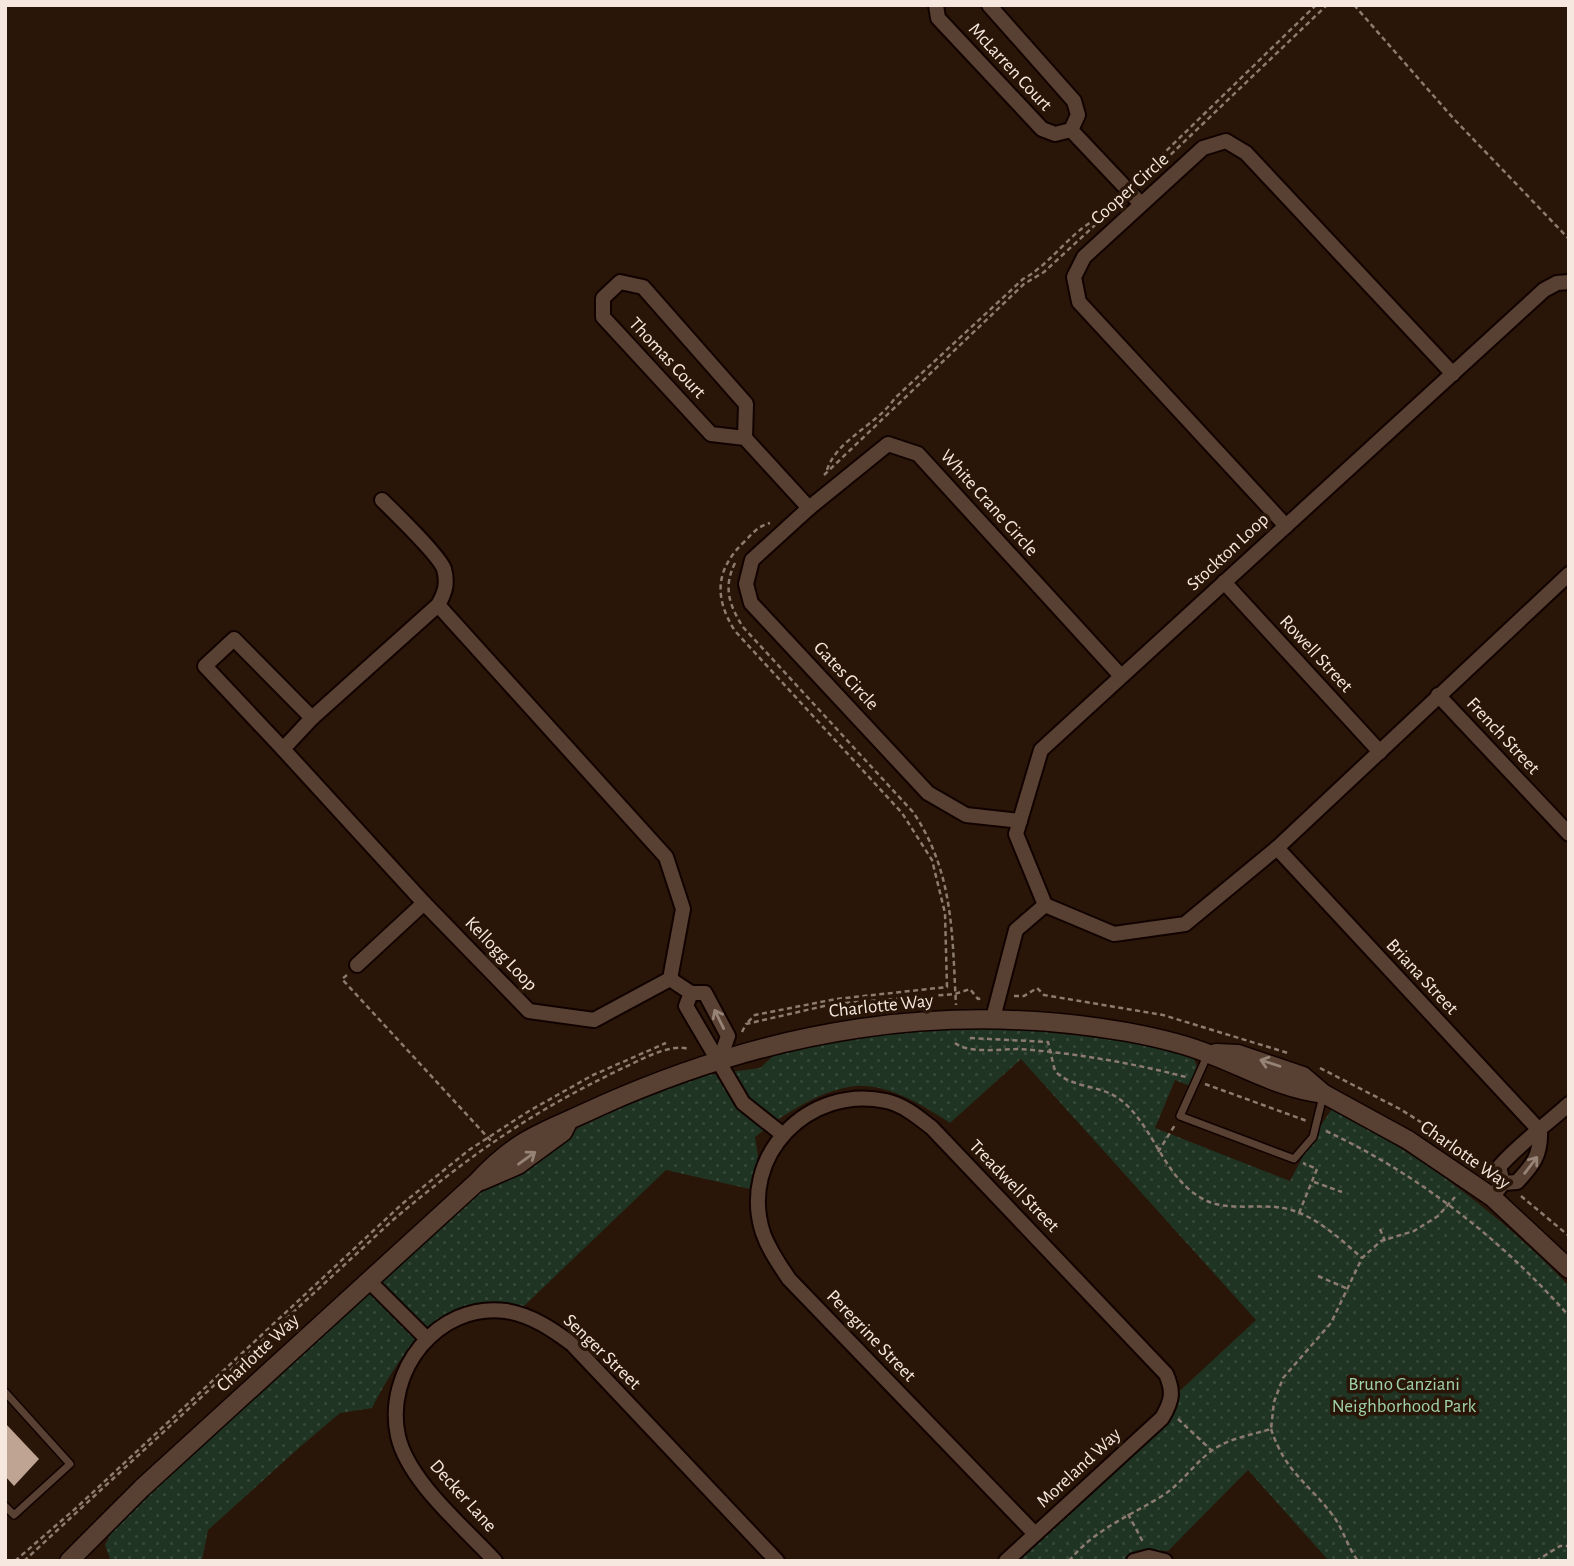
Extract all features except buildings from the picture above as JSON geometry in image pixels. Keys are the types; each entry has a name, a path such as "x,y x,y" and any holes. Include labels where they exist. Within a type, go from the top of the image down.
{"street":[{"name":"McLarren Court","path":"936,5 938,18 1042,128 1055,134 1071,130 1078,115 1074,101 989,5"},
{"path":"1071,130 1141,204"},
{"name":"Cooper Circle","path":"1286,526 1079,302 1074,277 1084,257 1141,204 1203,148 1226,141 1246,153 1454,374"},
{"name":"Thomas Court","path":"620,282 643,287 746,404 745,438 711,434 603,317 603,298 620,282"},
{"name":"Stockton Loop","path":"1045,905 1016,834 1041,750 1544,290 1557,283 1569,282"},
{"path":"745,438 809,508"},
{"name":"White Crane Circle","path":"809,508 888,444 918,454 1121,676"},
{"path":"283,750 312,718 438,605 446,584 443,566 382,500"},
{"name":"Gates Circle","path":"809,508 752,560 746,584 751,603 928,793 966,815 1020,821"},
{"path":"993,1018 1016,930 1045,905 1114,934 1185,925 1277,848 1569,574"},
{"name":"Rowell Street","path":"1224,582 1380,752"},
{"path":"438,605 666,857 683,909 670,979 691,993 705,993 728,1036 720,1059"},
{"name":"Kellogg Loop","path":"312,718 233,639 205,666 424,903 529,1011 594,1020 670,979"},
{"name":"French Street","path":"1438,695 1569,834"},
{"name":"Briana Street","path":"1277,848 1540,1131"},
{"path":"357,965 424,903"},
{"path":"691,993 687,1006 702,1037 720,1059 743,1103 782,1134"},
{"name":"Charlotte Way","path":"70,1560 142,1488 476,1183 497,1147 569,1121 636,1090 720,1059 795,1038 892,1023 993,1018 1048,1021 1129,1033 1209,1053 1263,1080 1295,1090 1324,1094 1497,1190 1569,1269"},
{"name":"Treadwell Street","path":"782,1134 806,1114 841,1101 863,1098 888,1101 909,1110 932,1128 1166,1374 1172,1387 1170,1404"},
{"path":"1540,1131 1541,1148 1536,1161 1517,1182 1497,1190 1499,1167 1519,1144 1540,1131 1569,1104"},
{"name":"Charlotte Way","path":"476,1183 518,1165 563,1132 569,1121"},
{"name":"Peregrine Street","path":"782,1134 770,1149 758,1203 762,1231 772,1254 789,1279 1035,1534"},
{"path":"368,1280 427,1339"},
{"name":"Senger Street","path":"427,1339 439,1328 480,1313 504,1311 548,1326 572,1344 777,1561"},
{"name":"Decker Lane","path":"427,1339 409,1360 399,1385 394,1407 398,1436 406,1459 423,1482 493,1560"},
{"name":"Moreland Way","path":"1006,1561 1163,1418 1170,1404"},
{"path":"1134,1561 1149,1557 1165,1561"}],"lane":[{"path":"1209,1053 1180,1116 1294,1159 1313,1137 1324,1094"},
{"path":"5,1392 70,1464 14,1515 5,1506"}],"path":[{"path":"1157,168 1163,154 1316,5"},
{"path":"1354,5 1453,118 1569,239"},
{"path":"827,473 832,456 887,410 895,398 1023,279 1035,273 1090,221 1105,216"},
{"path":"774,523 760,526 736,550 724,569 720,594 723,612 735,631 902,813 932,860 945,913 947,987 955,994"},
{"path":"357,965 342,979 497,1147"},
{"path":"746,1024 755,1015 836,999 947,987"},
{"path":"968,1038 1048,1042 1049,1052 1060,1076 1099,1088 1119,1099 1131,1110 1158,1152 1190,1190 1209,1202 1280,1207 1299,1213 1321,1225 1362,1258"},
{"path":"15,1561 76,1508 402,1204 487,1137 593,1074 666,1043"},
{"path":"955,1043 964,1047 1049,1052 1131,1064 1196,1081 1315,1126 1376,1157 1448,1205 1515,1261 1569,1316"},
{"path":"24,1561 393,1220 565,1096 639,1060 681,1046 688,1049"},
{"path":"1158,1152 1180,1116"},
{"path":"1294,1159 1317,1169 1299,1213"},
{"path":"1313,1183 1342,1192"},
{"path":"1358,1561 1333,1515 1293,1473 1279,1454 1270,1429 1274,1402 1283,1378 1331,1323 1362,1258 1385,1241 1414,1231 1438,1216 1455,1197"},
{"path":"1380,1229 1385,1241"},
{"path":"1318,1276 1348,1289"},
{"path":"1170,1404 1211,1450"},
{"path":"1069,1561 1084,1542 1178,1485 1211,1450 1270,1429"},
{"path":"1129,1514 1149,1557"},
{"path":"1536,1561 1560,1546 1569,1546"}],"green space":[{"name":"Bruno Canziani Neighborhood Park","path":"1005,1027 1131,1042 1193,1057 1197,1066 1190,1086 1175,1080 1155,1128 1290,1181 1313,1137 1332,1109 1428,1166 1514,1233 1569,1286 1569,1561 1329,1561 1248,1470 1168,1551 1146,1550 1124,1561 997,1561 1256,1320 1021,1059 950,1123 918,1103 893,1092 868,1086 843,1088 816,1098 789,1112 755,1137 758,1156 750,1189 666,1170 524,1306 470,1308 448,1316 430,1328 399,1362 372,1408 340,1413 208,1530 202,1561 111,1561 105,1545 116,1524 406,1254 484,1189 580,1127 685,1078 760,1068 781,1049 908,1028"}]}
